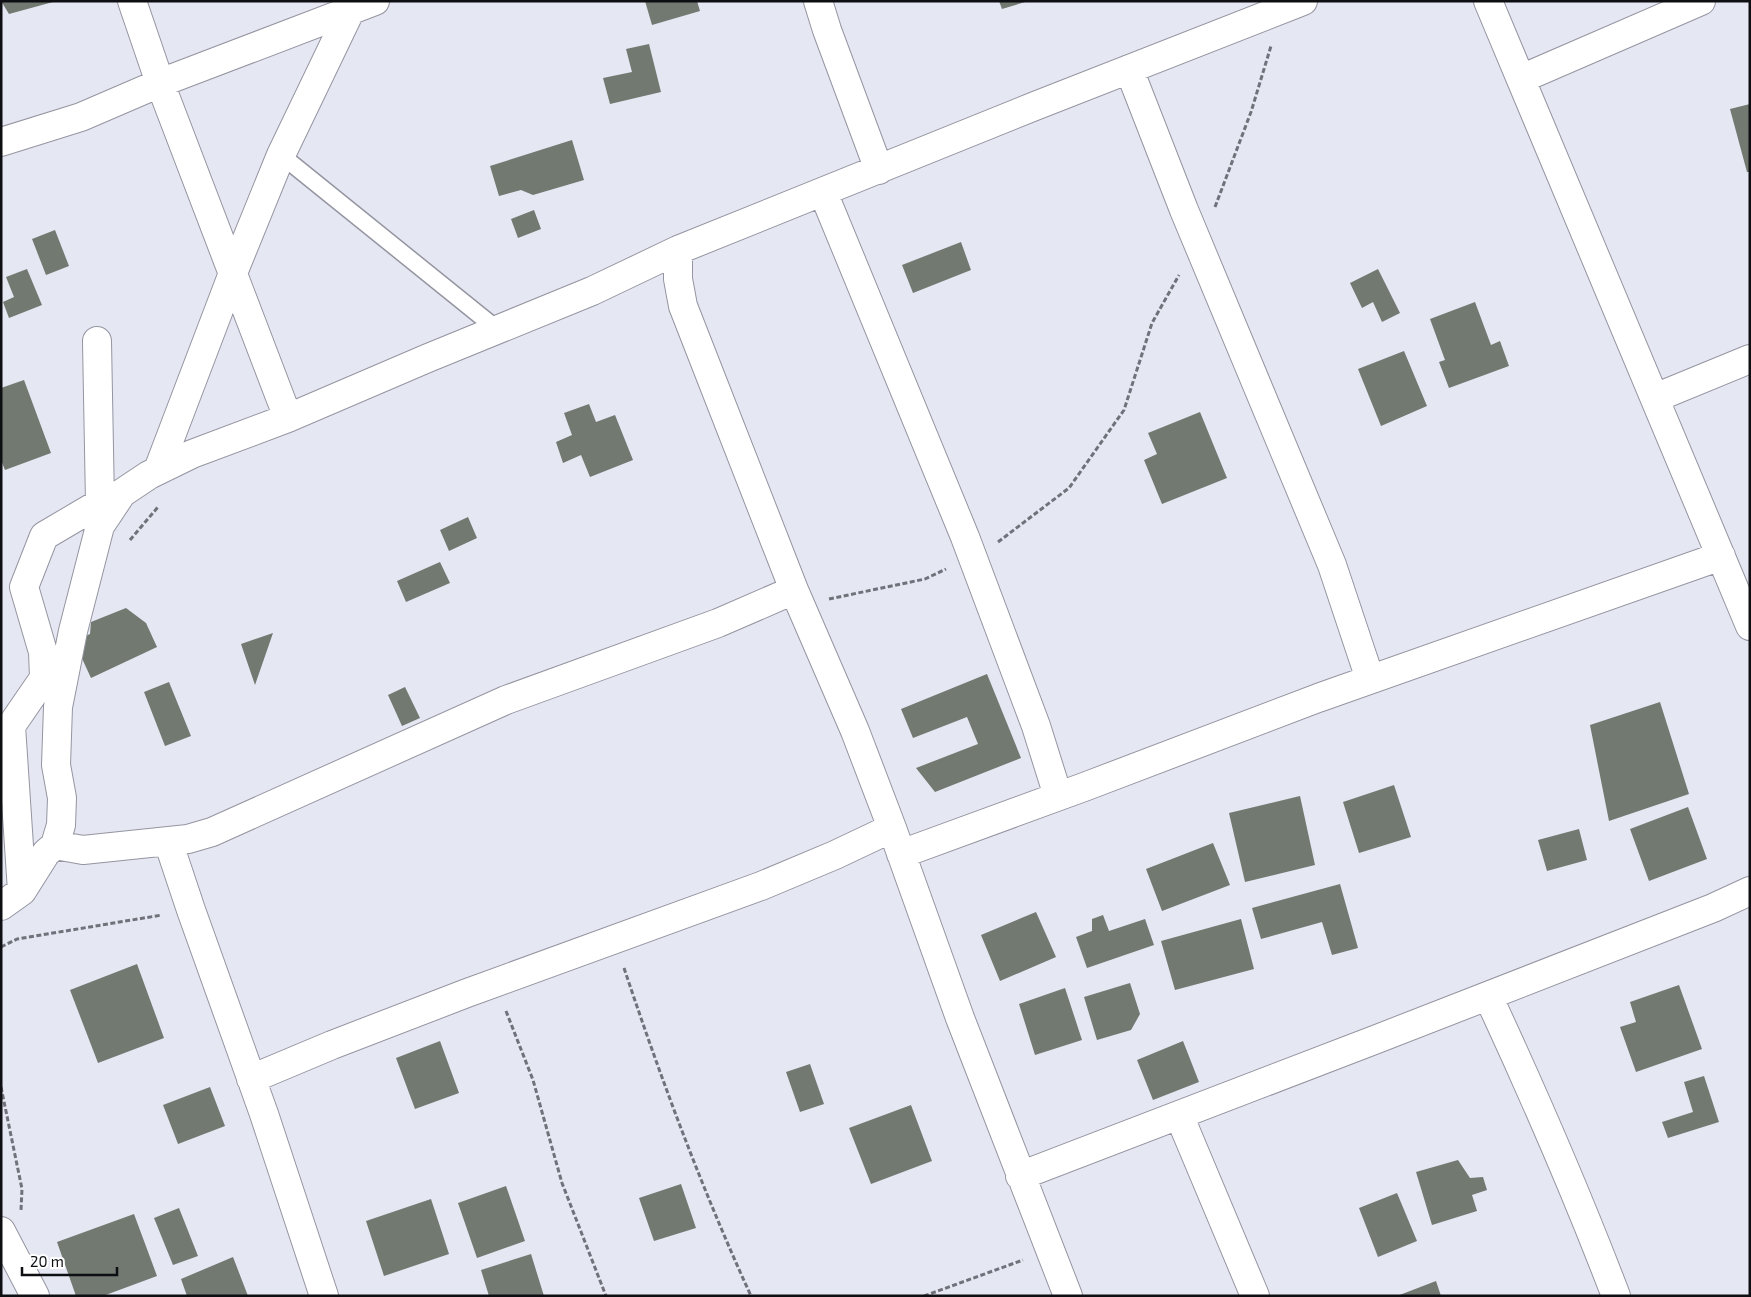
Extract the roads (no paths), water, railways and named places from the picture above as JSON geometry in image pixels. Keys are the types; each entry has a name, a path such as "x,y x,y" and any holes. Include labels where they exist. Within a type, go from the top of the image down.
{"street":[{"path":"132,1 160,83 288,418"},
{"path":"818,1 879,170"},
{"path":"1488,1 1750,626"},
{"path":"1521,80 1701,1"},
{"path":"1,142 81,117 160,83 360,4"},
{"path":"158,470 281,155 360,4"},
{"path":"11,899 46,853 55,845 61,825 62,798 56,765 58,707 73,631 100,526 122,493 158,470 192,454 288,418 592,292 678,250 1292,5"},
{"path":"1129,69 1197,241 1332,565 1370,679"},
{"path":"823,192 857,271 972,557 1036,726 1058,796"},
{"path":"678,250 678,279 683,306 794,590 855,731 960,1018 1068,1296"},
{"path":"11,899 11,726 44,678 43,652 24,587 44,536 100,503 97,341"},
{"path":"1655,398 1750,359"},
{"path":"901,854 1370,679 1721,556"},
{"path":"55,845 83,850 188,839 212,832 506,700 718,623 794,590"},
{"path":"251,1079 332,1045 495,982 761,886 835,855 892,828"},
{"path":"168,841 324,1296"},
{"path":"1020,1176 1488,996 1713,908 1750,891"},
{"path":"1488,996 1573,1186 1616,1296"},
{"path":"1179,1115 1255,1296"},
{"path":"11,1224 35,1296"}],"lane":[{"path":"281,155 498,330"}]}
